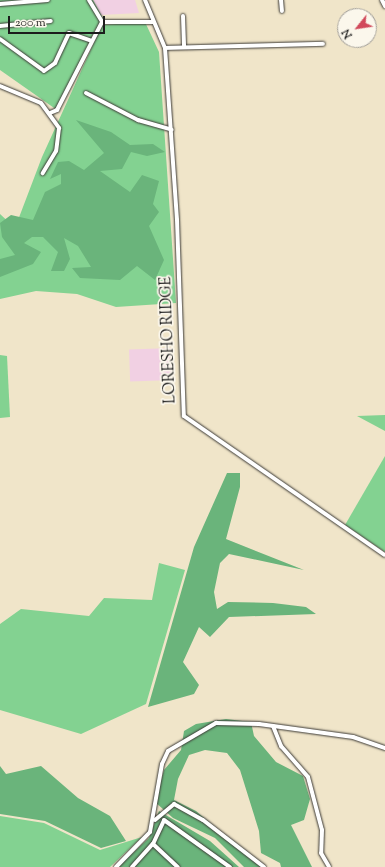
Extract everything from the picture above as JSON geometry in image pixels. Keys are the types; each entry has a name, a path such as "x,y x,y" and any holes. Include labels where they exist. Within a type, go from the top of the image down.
{"street":[{"path":"0,4 48,0"},
{"path":"89,0 102,22"},
{"name":"LORESHO RIDGE","path":"145,0 165,48 172,130 185,418 385,555"},
{"path":"281,0 282,11"},
{"path":"382,0 385,6"},
{"path":"183,16 184,47"},
{"path":"0,26 51,21"},
{"path":"102,22 153,22"},
{"path":"50,112 57,110 102,22"},
{"path":"0,39 44,71 55,63 70,33 92,41"},
{"path":"165,48 323,44"},
{"path":"0,86 42,103 50,112 60,128 56,151 43,173"},
{"path":"86,93 138,120 172,130"},
{"path":"116,867 146,838 154,820 162,764 168,751 219,722 273,726 353,737 385,748"},
{"path":"273,726 280,746 308,777 322,830 321,853 328,867"},
{"path":"154,820 174,804 203,820 264,867"},
{"path":"132,867 153,844 164,820 230,867"},
{"path":"153,844 178,867"}],"shaded area":[{"path":"93,0 135,0 139,13 101,15"},
{"path":"172,348 173,380 130,381 129,350"}],"green space":[{"path":"0,0 93,0 104,20 95,30 57,110 0,70"},
{"path":"145,22 159,52 176,303 116,307 77,294 36,291 0,299 0,214 15,228 42,157 102,25"},
{"path":"76,120 111,132 130,145 153,144 165,152 147,156 131,152 122,169 100,171 130,192 142,175 159,181 153,204 159,212 149,226 164,260 155,280 137,266 120,280 80,278 72,268 91,267 78,246 64,238 70,259 64,271 51,271 58,252 43,237 32,237 24,243 41,252 33,264 0,277 0,259 15,255 2,237 0,223 11,215 33,220 45,192 61,184 61,174 50,179 58,162 69,161 84,170 104,153"},
{"path":"0,355 7,356 10,417 0,418"},
{"path":"385,415 385,431 357,416"},
{"path":"385,456 385,552 345,525"},
{"path":"227,473 240,473 240,487 226,539 304,570 229,554 220,563 214,592 217,609 228,602 273,603 306,607 316,614 229,617 210,637 199,627 183,662 199,685 194,694 148,707 194,547"},
{"path":"159,563 185,570 146,704 81,734 0,710 0,624 21,609 89,616 104,598 152,600"},
{"path":"226,719 251,722 254,736 276,762 303,776 310,799 304,820 291,825 312,867 281,867 280,863 261,853 259,831 240,770 227,753 205,750 189,755 178,779 174,800 196,811 261,867 244,867 215,838 173,818 155,802 164,770 181,750 184,731 196,724"},
{"path":"0,766 6,774 41,766 78,798 110,816 126,841 101,848 45,821 0,814"},
{"path":"159,811 210,841 239,867 118,867 149,838"},
{"path":"0,816 44,823 100,850 142,837 110,867 0,867"}]}
